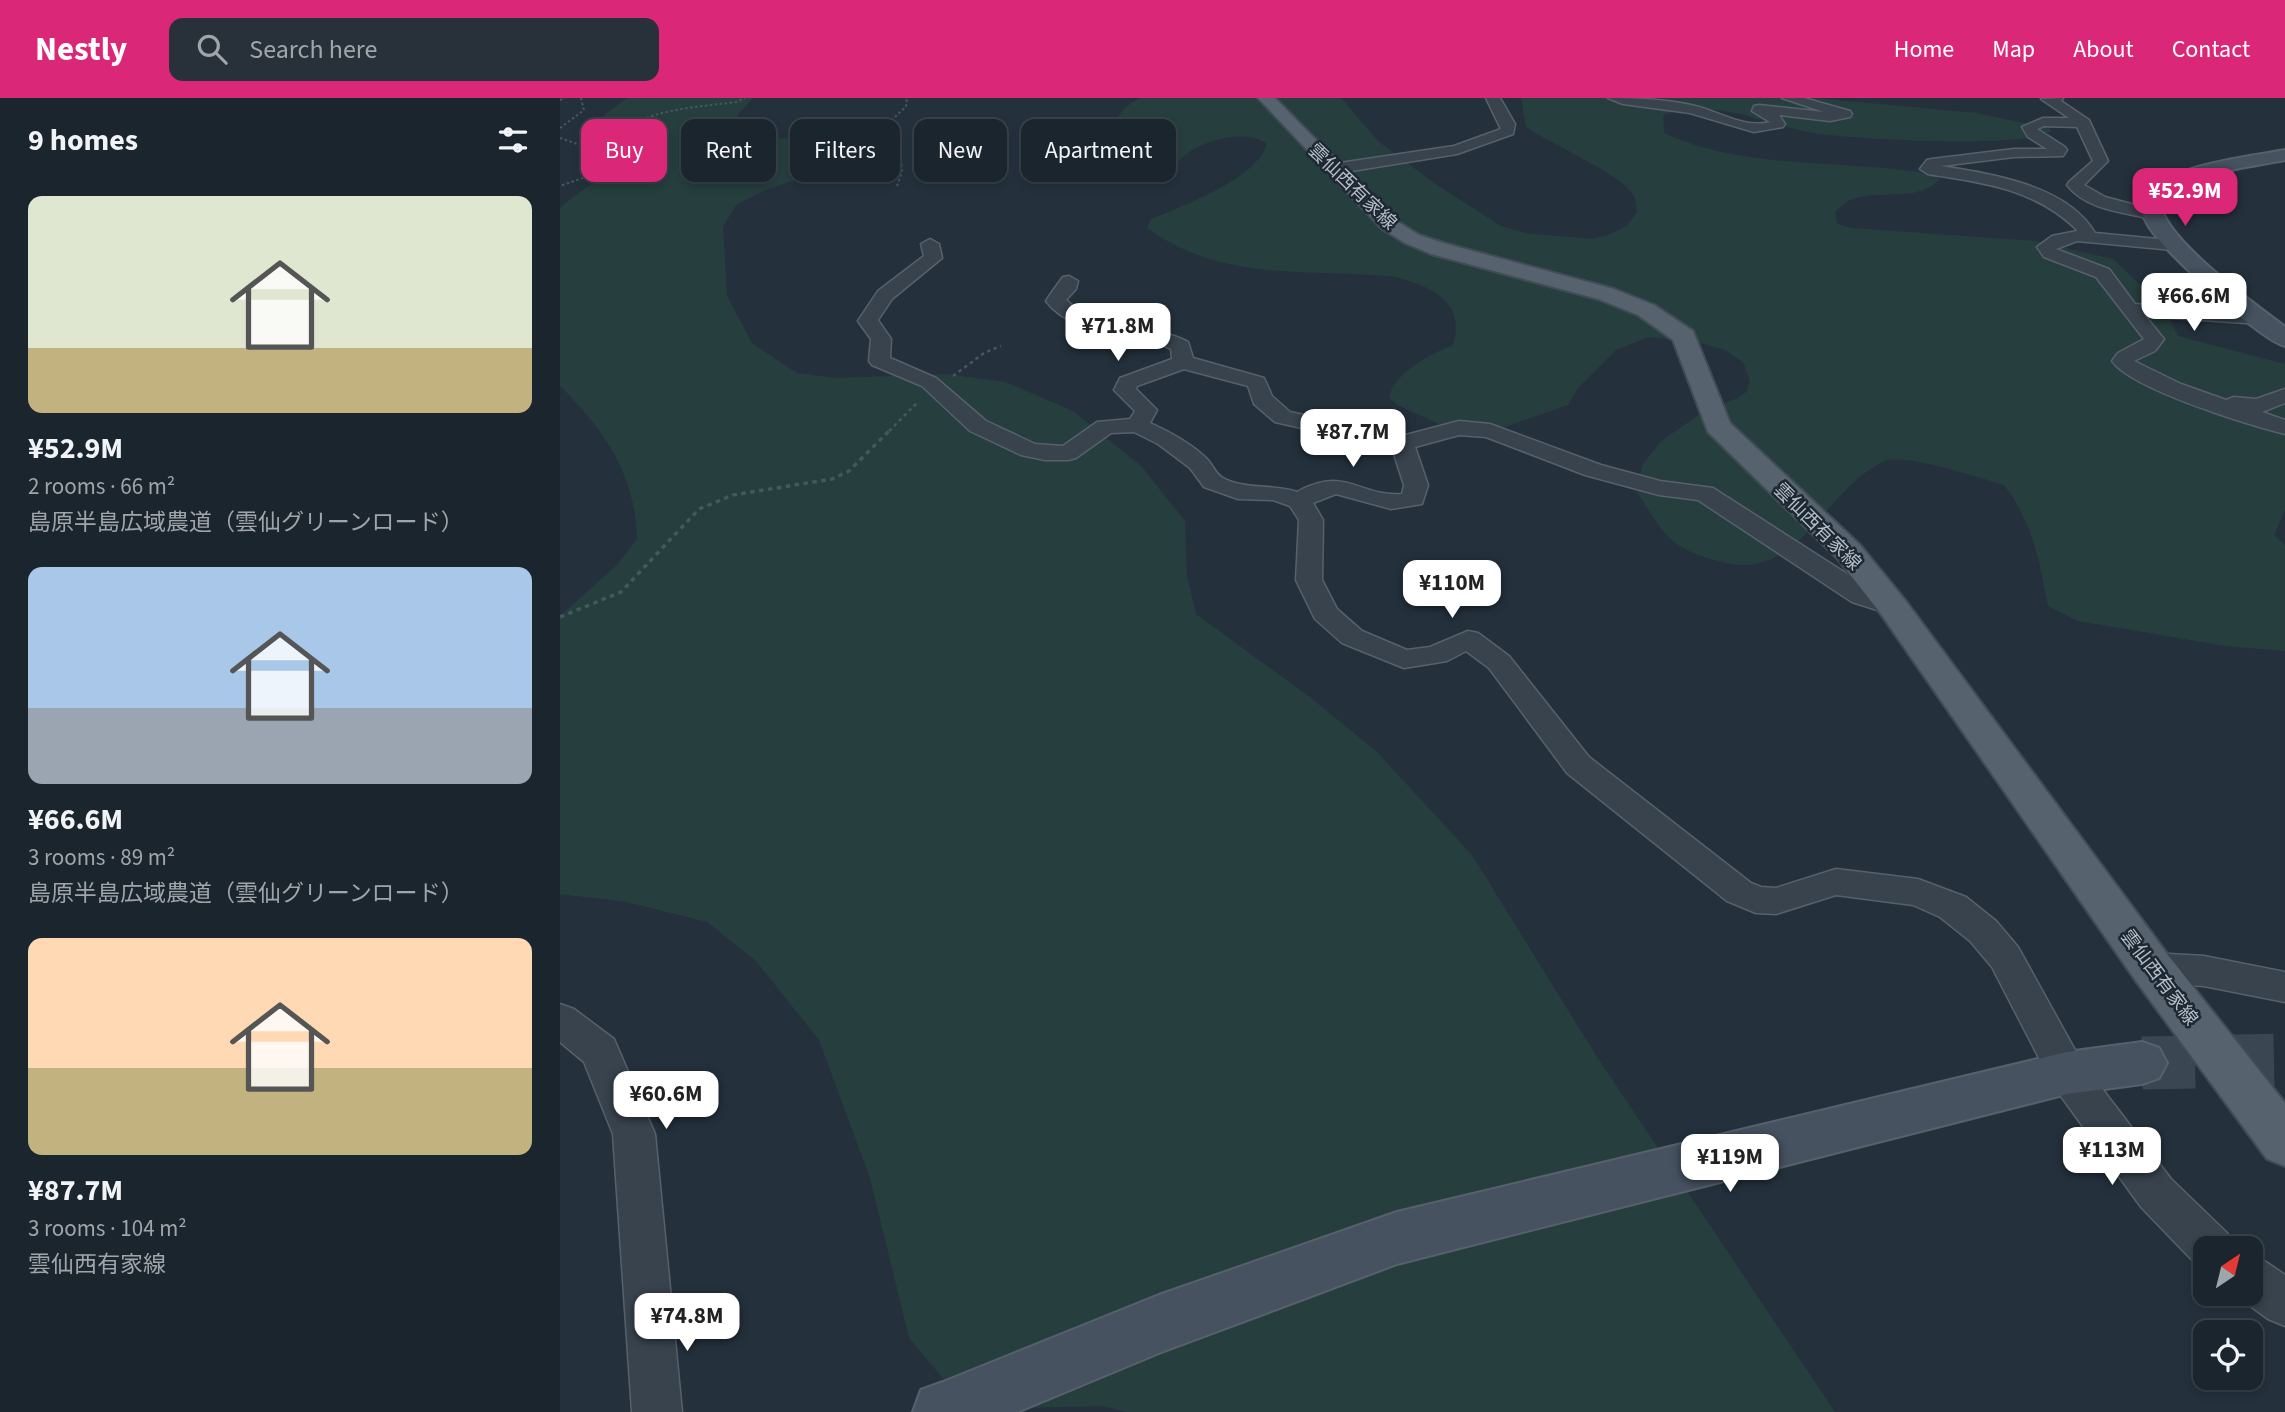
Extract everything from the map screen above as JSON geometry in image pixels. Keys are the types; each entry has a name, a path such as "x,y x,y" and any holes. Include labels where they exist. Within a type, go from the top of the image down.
{"main road":[{"name":"雲仙西有家線","path":"1266,98 1388,224 1412,239 1497,266 1606,293 1646,310 1684,336 1717,426 1849,552 1893,607 2152,968 2285,1143"}],"street":[{"path":"1333,170 1457,150 1508,131 1508,124 1493,98"},
{"path":"1615,98 1707,112 1730,123 1751,128 1769,128 1777,124 1776,119 1759,111 1759,108 1830,117 1845,114 1789,98"},
{"path":"2056,98 2048,99 2075,114 2084,123 2101,161 2095,170 2081,177 2076,185 2082,192 2100,201 2148,213 2173,245 2285,339"},
{"path":"2081,237 2087,234 2086,229 2070,215 2018,186 1998,180 1928,169 1928,166 1961,158 2058,153 2060,149 2033,134 2029,127 2043,122 2084,123"},
{"path":"2148,213 2148,203 2155,195 2183,180 2285,155"},
{"path":"2173,245 2081,237 2058,240 2046,247 2050,253 2103,272 2110,286 2154,339 2148,347 2122,361 2130,369 2225,401 2249,406 2270,403 2285,395"},
{"path":"930,244 933,258 884,295 868,321 880,331 883,341 879,360 934,386 978,426 1029,450 1068,453 1105,427 1138,425 1177,447 1198,463 1212,482 1238,492 1276,493 1299,501 1311,520 1308,580 1325,613 1352,637 1404,659 1437,655 1468,639 1499,662 1578,765 1739,892 1756,900 1776,901 1836,882 1918,892 1953,907 1983,931 2006,957 2057,1076 2156,1193 2199,1236"},
{"path":"1069,281 1067,289 1055,301 1078,318 1129,333 1164,337 1181,346 1183,362"},
{"path":"2131,309 2259,318"},
{"path":"1138,425 1146,411 1125,390 1128,382 1183,362 1257,382 1262,399 1283,417 1402,443 1460,428 1490,431 1593,470 1659,488 1704,493 1862,596 1893,607"},
{"path":"2156,379 2173,389 2285,427"},
{"path":"1299,501 1322,489 1337,487 1375,500 1399,504 1413,499 1416,485 1402,443"},
{"path":"2152,968 2204,971 2285,986"},
{"path":"560,1020 600,1051 634,1134 657,1412"},
{"path":"943,1412 1159,1324 1397,1238 2057,1076 2142,1063"},
{"path":"2263,1287 2285,1303"}],"path":[{"path":"560,100 565,98"},
{"path":"560,128 581,114 581,98"},
{"path":"647,119 745,98"},
{"path":"897,186 902,170 887,129 890,120 906,107 907,98"},
{"path":"560,138 581,145"},
{"path":"560,186 581,179"},
{"path":"560,617 621,592 699,509 733,495 832,479 849,471 934,386 961,372 984,353 1001,346"}],"green space":[{"path":"627,98 753,98 738,114 738,119 681,119 681,182 776,182 776,138 790,139 790,182 765,190 736,205 723,227 727,296 752,343 797,373 835,378 946,374 1006,382 1073,411 1141,466 1185,521 1187,576 1196,614 1311,698 1376,751 1472,855 1597,1057 1835,1412 1126,1412 1103,1406 969,1409 909,1338 870,1178 819,1040 756,961 707,922 627,902 560,894 560,616 617,565 637,539 631,495 615,455 590,419 560,386 560,208 597,182 667,182 667,119 601,119"},
{"path":"1140,98 1341,98 1378,141 1434,183 1501,226 1525,233 1591,239 1627,226 1637,212 1634,196 1601,169 1526,127 1521,98 1815,98 1976,113 2049,128 2051,131 2036,136 2010,140 1898,140 1813,133 1721,111 1683,110 1663,115 1664,133 1730,154 1936,175 1940,179 1921,191 1864,196 1850,200 1835,212 1837,224 1851,228 2035,241 2113,259 2163,306 2178,336 2285,364 2285,510 2274,535 2285,545 2285,651 2225,646 2078,621 2048,606 2028,527 2014,498 2004,485 1909,460 1885,461 1864,474 1792,546 1772,558 1749,565 1722,562 1690,551 1678,545 1661,529 1636,490 1643,464 1661,441 1706,410 1738,398 1746,392 1750,381 1743,362 1725,350 1704,344 1649,337 1616,350 1578,388 1568,405 1499,429 1439,424 1397,405 1389,397 1406,372 1424,359 1453,345 1456,330 1454,317 1442,298 1433,291 1396,277 1267,270 1206,258 1176,246 1147,228 1150,220 1199,199 1234,180 1260,157 1267,144 1248,137 1225,138 1192,150 1176,164 1176,119 1118,119 1129,105"}],"tunnel":[{"path":"2142,1063 2285,1060"}]}
